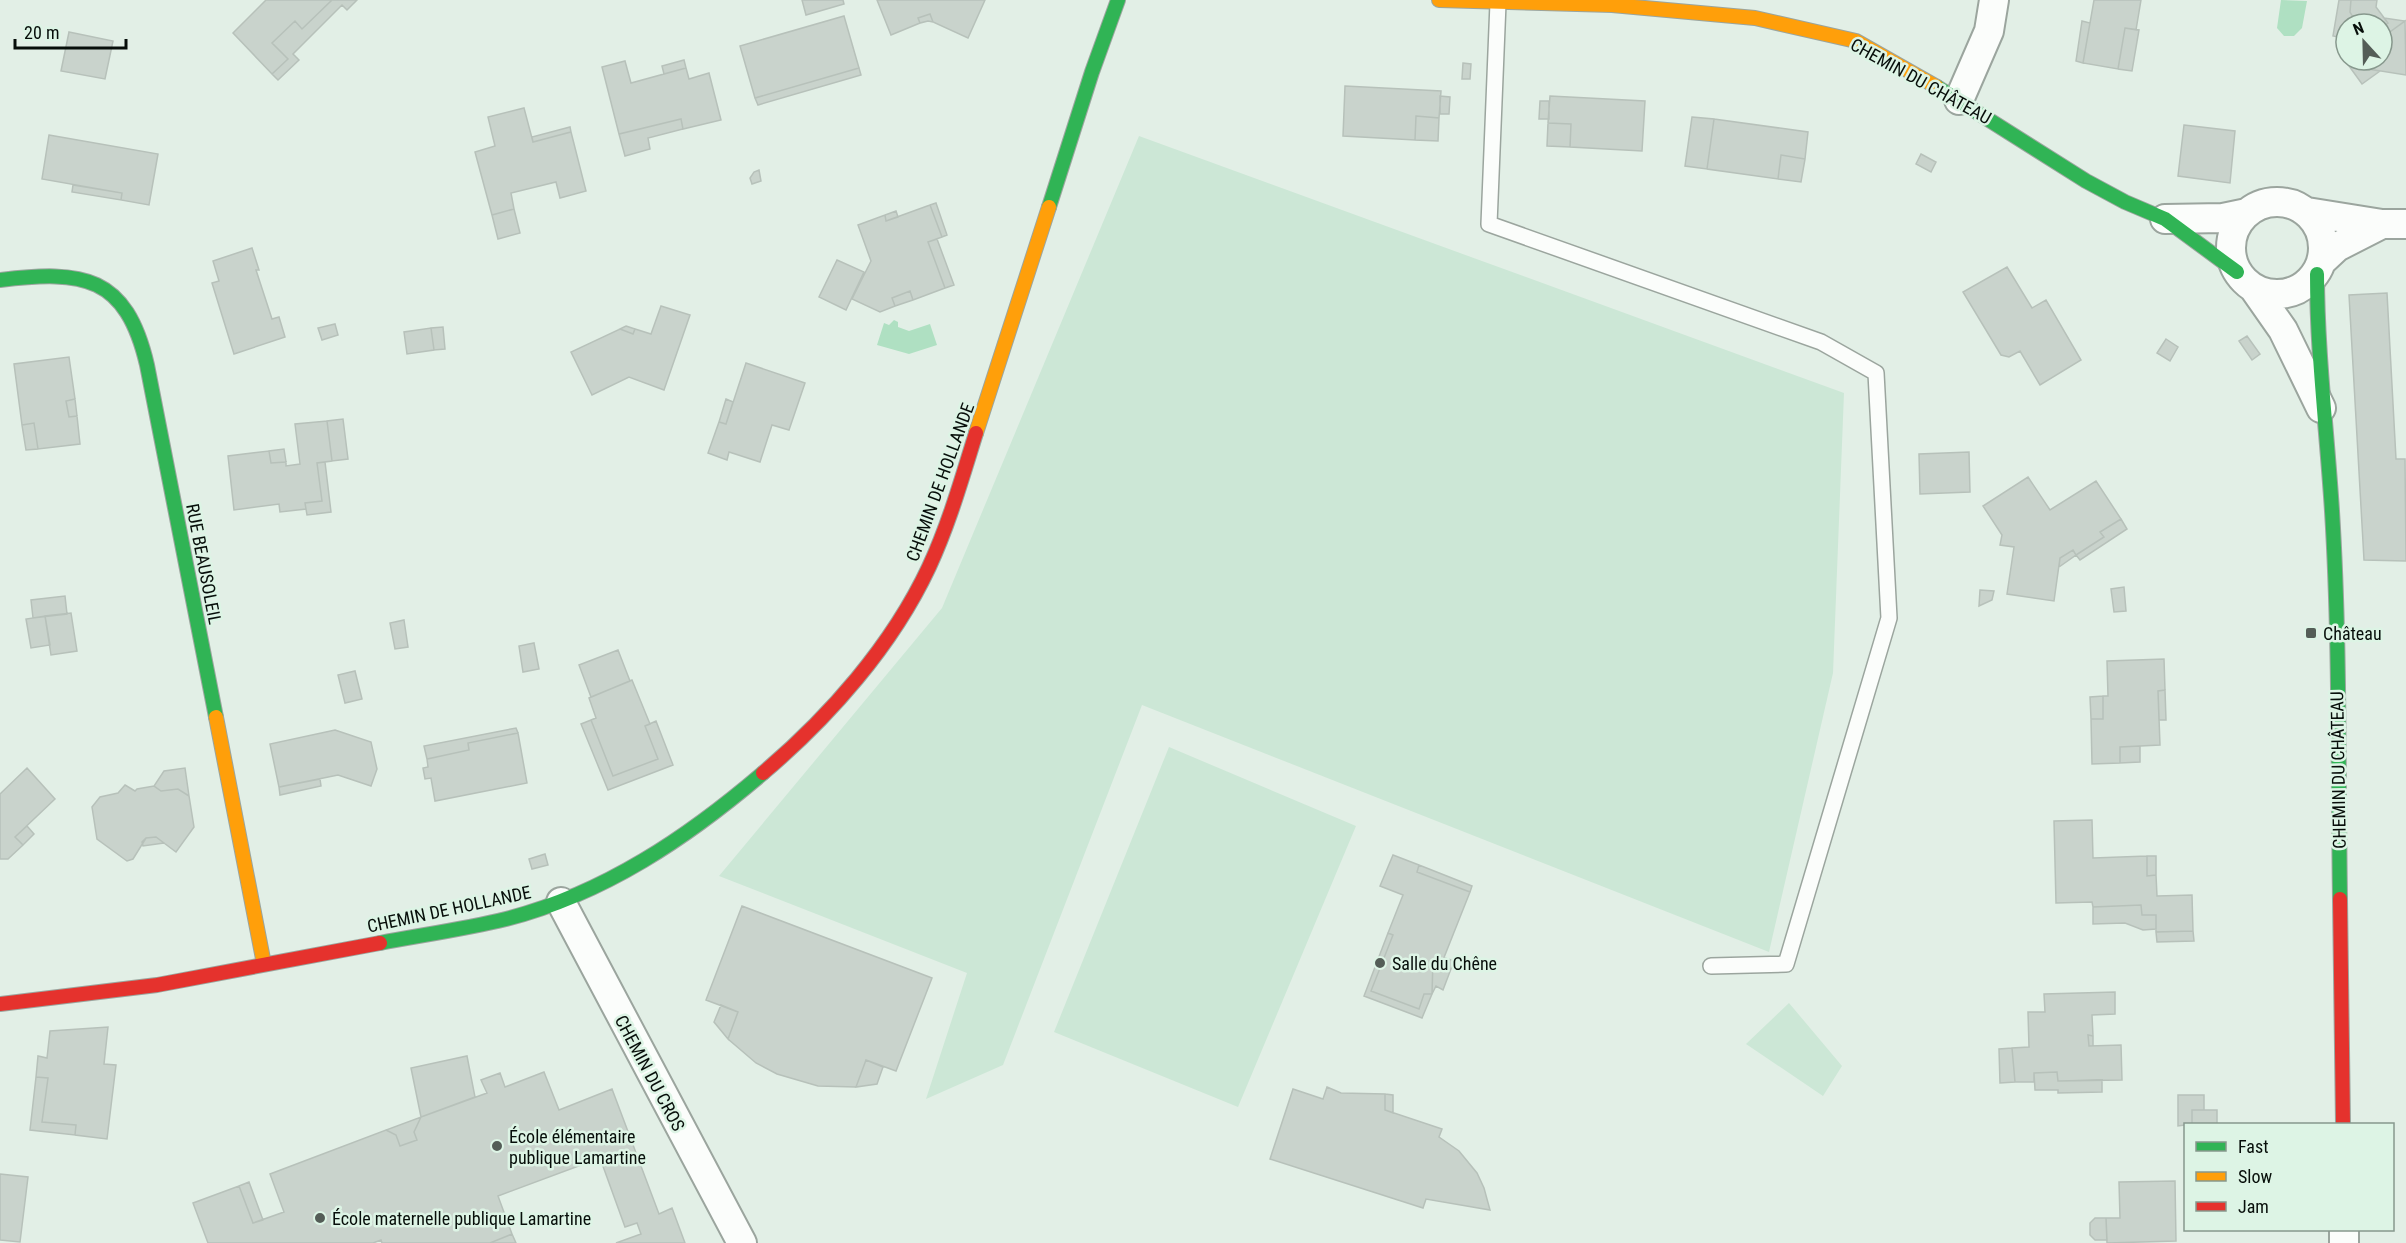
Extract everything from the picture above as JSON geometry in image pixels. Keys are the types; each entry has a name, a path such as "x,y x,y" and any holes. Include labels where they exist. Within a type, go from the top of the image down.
{"street":[{"name":"CHEMIN DE HOLLANDE","path":"0,1004 157,985 493,922 561,902 622,874 679,838 747,788 816,723 857,678 926,574 951,512 1092,72 1118,0"},
{"name":"CHEMIN DU CHÂTEAU","path":"1439,0 1612,5 1755,18 1856,41 1959,100 2086,181 2164,219 2246,281 2283,330 2324,416"},
{"path":"1959,100 1989,31 1994,0"},
{"path":"2277,202 2292,204 2307,212 2394,224 2337,247 2305,286 2289,293 2272,295 2246,281 2231,257 2231,241 2236,225 2247,213 2261,205 2277,202"},
{"path":"2307,212 2318,226 2324,243 2319,267"},
{"name":"CHEMIN DU CHÂTEAU","path":"2164,219 2223,218 2247,213"},
{"name":"CHEMIN DU CHÂTEAU","path":"2319,267 2317,325 2322,359 2332,511 2336,619 2343,1123"},
{"name":"RUE BEAUSOLEIL","path":"0,280 49,274 85,279 119,299 138,330 147,365 264,964"},
{"name":"CHEMIN DU CROS","path":"561,902 742,1243"}],"lane":[{"path":"1498,3 1488,224 1821,342 1876,373 1889,618 1786,964 1711,966"}],"shaded area":[{"path":"2281,0 2307,1 2302,28 2294,36 2284,36 2277,28"},
{"path":"1139,136 1844,393 1833,673 1769,952 1142,705 1003,1065 926,1099 967,973 719,876 942,608"},
{"path":"894,320 898,322 898,327 909,331 930,324 937,345 909,354 877,345 884,323 889,325"},
{"path":"1169,747 1356,826 1238,1107 1054,1032"},
{"path":"1789,1003 1842,1066 1823,1096 1746,1044"}],"building":[{"path":"266,0 332,0 302,29 295,21 272,43 288,59 272,74 233,33"},
{"path":"332,0 357,0 347,10 342,5 293,54 299,60 278,80 272,74 288,59 272,43 295,21 302,29"},
{"path":"802,0 843,0 844,4 806,15"},
{"path":"877,0 985,0 968,38 933,22 930,14 918,18 920,23 891,35"},
{"path":"2094,0 2141,0 2136,30 2125,28 2118,69 2083,63"},
{"path":"2339,0 2351,0 2350,12 2337,12"},
{"path":"2351,0 2377,0 2376,7 2380,12 2350,12"},
{"path":"930,14 933,22 920,23 918,18"},
{"path":"844,16 859,68 755,98 740,46"},
{"path":"2394,19 2405,21 2394,29"},
{"path":"2082,21 2090,23 2083,63 2076,61"},
{"path":"2405,21 2406,75 2387,72 2394,72 2394,29"},
{"path":"2125,28 2139,30 2132,71 2118,69"},
{"path":"69,32 113,41 105,79 61,71"},
{"path":"684,60 686,68 664,74 662,66"},
{"path":"625,61 631,83 686,68 689,79 709,73 721,120 683,129 681,119 619,134 602,67"},
{"path":"1463,63 1471,64 1470,79 1462,79"},
{"path":"859,68 861,75 758,105 755,98"},
{"path":"2353,72 2379,72 2362,84"},
{"path":"1345,86 1441,91 1439,118 1416,116 1415,140 1343,136"},
{"path":"1440,96 1450,97 1449,114 1440,114"},
{"path":"1550,96 1645,101 1642,151 1570,147 1571,124 1548,123"},
{"path":"1540,101 1549,101 1549,119 1539,119"},
{"path":"524,108 533,142 571,132 586,191 560,198 556,182 511,193 514,209 492,215 475,152 495,146 488,117"},
{"path":"1416,116 1439,118 1438,141 1415,140"},
{"path":"1692,117 1714,119 1707,169 1685,166"},
{"path":"681,119 683,129 648,138 650,149 625,156 619,134"},
{"path":"1714,119 1808,132 1805,159 1781,155 1778,179 1707,169"},
{"path":"1548,123 1571,124 1570,147 1547,146"},
{"path":"2184,125 2235,131 2230,183 2178,176"},
{"path":"570,127 571,132 533,142 532,137"},
{"path":"49,135 158,154 149,205 121,200 122,193 42,179"},
{"path":"1921,154 1936,162 1931,172 1916,164"},
{"path":"1781,155 1805,159 1801,182 1778,179"},
{"path":"759,170 761,181 752,184 750,178 754,172"},
{"path":"73,185 122,193 121,200 72,192"},
{"path":"936,203 947,235 942,237 930,205"},
{"path":"930,205 942,237 928,242 945,288 913,300 910,291 892,298 895,306 880,312 852,299 871,261 858,225 885,215 886,221"},
{"path":"514,209 520,233 498,239 492,215"},
{"path":"896,211 898,217 886,221 885,215"},
{"path":"937,239 954,285 945,288 928,242"},
{"path":"252,248 259,270 256,270 272,319 279,317 285,337 234,354 212,283 219,281 213,261"},
{"path":"837,260 864,272 846,310 819,297"},
{"path":"2007,267 2032,308 2046,300 2081,360 2040,385 2020,351 2009,357 2001,355 1963,292"},
{"path":"910,291 913,300 895,306 892,298"},
{"path":"2387,293 2396,459 2405,459 2406,561 2364,560 2349,295"},
{"path":"661,306 690,315 664,390 629,377 592,395 571,352 620,329 633,334 635,329 651,334"},
{"path":"335,324 338,335 322,340 318,328"},
{"path":"626,326 635,329 633,334 620,329"},
{"path":"443,327 445,349 434,350 431,328"},
{"path":"431,328 434,350 407,354 404,332"},
{"path":"2247,336 2260,354 2252,360 2239,341"},
{"path":"2166,339 2178,347 2170,361 2157,353"},
{"path":"69,357 75,399 66,401 69,417 77,416 80,444 38,449 34,423 22,425 14,364"},
{"path":"746,363 805,383 789,430 772,425 760,462 729,452 727,460 708,453 719,422 726,424"},
{"path":"75,399 77,416 69,417 66,401"},
{"path":"726,399 733,402 726,424 719,422"},
{"path":"343,419 348,459 332,461 327,421"},
{"path":"327,421 332,461 317,463 322,501 305,503 306,509 280,512 279,504 234,510 228,456 269,451 271,463 286,462 286,466 300,464 295,424"},
{"path":"34,423 38,449 26,450 22,425"},
{"path":"284,449 286,462 271,463 269,451"},
{"path":"1969,452 1970,492 1920,494 1919,454"},
{"path":"325,462 331,512 307,515 305,503 322,501 317,463"},
{"path":"2028,477 2050,510 2096,481 2121,519 2100,532 2104,537 2076,555 2073,550 2060,558 2054,601 2007,594 2014,547 2000,545 2002,535 1983,506"},
{"path":"2121,519 2127,529 2080,560 2076,555 2104,537 2100,532"},
{"path":"2073,550 2076,555 2059,567 2060,558"},
{"path":"2124,587 2126,611 2114,612 2111,589"},
{"path":"1980,590 1994,591 1992,600 1979,606"},
{"path":"65,596 67,614 33,618 31,600"},
{"path":"71,613 77,651 51,655 45,616"},
{"path":"45,616 50,645 31,648 26,619"},
{"path":"404,620 408,647 395,649 390,623"},
{"path":"534,643 539,669 523,672 519,646"},
{"path":"618,650 630,681 591,697 579,665"},
{"path":"2164,659 2165,690 2158,691 2160,745 2120,747 2120,763 2092,764 2091,719 2103,719 2103,696 2108,696 2107,661"},
{"path":"355,671 362,699 345,703 338,675"},
{"path":"632,680 650,724 645,726 658,759 613,776 591,720 596,718 589,698"},
{"path":"2165,690 2166,720 2159,720 2158,691"},
{"path":"2103,696 2103,719 2091,719 2090,697"},
{"path":"591,720 613,776 658,759 645,726 656,721 673,765 608,790 581,724"},
{"path":"516,728 518,733 468,743 469,750 427,759 424,746"},
{"path":"335,730 371,742 377,769 371,786 338,775 279,787 270,744"},
{"path":"518,733 527,783 435,801 431,778 425,779 423,768 428,767 427,759 469,750 468,743"},
{"path":"2140,746 2140,762 2120,763 2120,747"},
{"path":"27,768 55,799 15,837 23,845 8,859 0,859 0,794"},
{"path":"185,768 189,796 178,789 161,791 154,786 164,771"},
{"path":"320,779 321,786 280,795 279,787"},
{"path":"125,785 135,791 154,786 161,791 178,789 189,796 194,827 176,852 156,837 146,838 133,859 127,861 97,839 92,807 100,797 118,793"},
{"path":"2092,820 2093,858 2147,856 2147,876 2156,875 2157,896 2192,895 2193,931 2156,932 2156,915 2142,915 2141,905 2093,907 2092,902 2056,903 2054,821"},
{"path":"27,826 34,834 23,845 15,837"},
{"path":"156,837 164,843 143,846 142,842 146,838"},
{"path":"545,854 548,865 532,869 529,859"},
{"path":"1393,855 1419,865 1417,872 1470,892 1443,960 1433,960 1432,994 1424,994 1419,1009 1371,991 1393,935 1388,933 1403,895 1380,886"},
{"path":"2147,856 2156,856 2156,875 2147,876"},
{"path":"1419,865 1472,886 1470,892 1417,872"},
{"path":"2141,905 2142,915 2156,915 2156,929 2143,930 2125,923 2093,924 2093,907"},
{"path":"742,906 932,978 896,1071 866,1060 856,1087 818,1086 777,1074 756,1063 728,1039 738,1012 706,1000"},
{"path":"2193,931 2194,941 2157,942 2156,932"},
{"name":"Salle du Chêne","path":"1388,933 1393,935 1371,991 1419,1009 1424,994 1432,994 1422,1018 1364,996"},
{"path":"1445,958 1454,961 1443,990 1436,986 1432,994 1433,960"},
{"path":"2115,992 2115,1014 2092,1015 2093,1036 2088,1035 2089,1046 2121,1045 2122,1080 2058,1081 2057,1072 2034,1073 2034,1082 2015,1082 2012,1048 2029,1047 2028,1012 2045,1012 2044,994"},
{"path":"721,1005 738,1012 728,1039 714,1022"},
{"path":"108,1027 104,1064 116,1065 107,1139 75,1135 76,1125 42,1122 48,1078 36,1077 38,1056 47,1058 50,1031"},
{"path":"2088,1035 2093,1036 2093,1046 2089,1046"},
{"path":"2012,1048 2015,1082 2000,1083 1999,1049"},
{"path":"467,1056 475,1097 421,1117 411,1068"},
{"path":"866,1060 883,1067 877,1084 856,1087"},
{"path":"544,1072 559,1110 612,1089 659,1214 672,1208 685,1243 616,1243 641,1234 637,1223 625,1227 600,1158 498,1196 512,1234 490,1243 382,1243 381,1240 373,1243 208,1243 193,1203 239,1186 253,1223 284,1212 270,1174 386,1130 396,1135 400,1146 417,1140 414,1132 421,1117 487,1093 481,1080 500,1073 505,1087"},
{"path":"2057,1072 2058,1081 2102,1080 2102,1092 2058,1093 2058,1090 2035,1090 2034,1073"},
{"path":"36,1077 48,1078 42,1122 76,1125 75,1135 30,1130"},
{"path":"1327,1087 1341,1093 1385,1094 1385,1110 1442,1129 1439,1137 1459,1151 1477,1173 1490,1210 1426,1199 1423,1208 1270,1159 1293,1089 1323,1099"},
{"path":"1385,1094 1393,1095 1393,1113 1385,1110"},
{"path":"2178,1095 2204,1095 2204,1110 2192,1110 2192,1123 2178,1126"},
{"path":"2192,1110 2217,1110 2217,1123 2192,1123"},
{"path":"421,1117 414,1132 417,1140 400,1146 396,1135 386,1130"},
{"path":"0,1174 28,1177 20,1242 0,1240"},
{"path":"2175,1181 2176,1241 2107,1243 2106,1218 2120,1218 2119,1182"},
{"path":"249,1182 263,1220 253,1223 239,1186"},
{"path":"2095,1218 2106,1218 2107,1240 2095,1240 2090,1235 2090,1223"},
{"path":"512,1234 516,1243 490,1243"}],"traffic: fast":[{"path":"1049,207 1092,72 1118,0"},
{"path":"1937,87 2086,181 2125,202 2165,219 2237,272"},
{"path":"2317,274 2336,608 2340,899"},
{"path":"0,280 55,276 77,279 97,285 113,296 127,312 138,335 147,365 216,717"},
{"path":"380,943 506,919 577,895 611,879 675,841 763,773"}],"traffic: slow":[{"path":"1439,0 1612,5 1755,18 1856,41 1937,87"},
{"path":"976,433 1049,207"},
{"path":"216,717 264,964"}],"traffic: jam":[{"path":"763,773 835,704 857,679 897,625 929,567 943,534 976,433"},
{"path":"2340,899 2343,1123"},
{"path":"0,1004 157,985 380,943"}],"place":[{"name":"Château","path":"2311,633"},
{"name":"Salle du Chêne","path":"1380,963"},
{"name":"École élémentaire publique Lamartine","path":"497,1146"},
{"name":"École maternelle publique Lamartine","path":"320,1218"}]}
